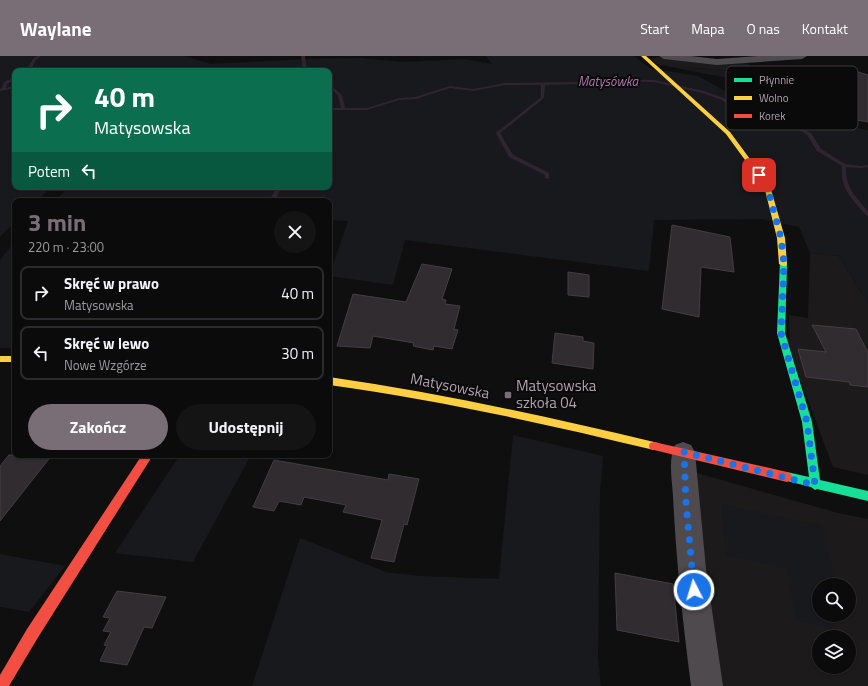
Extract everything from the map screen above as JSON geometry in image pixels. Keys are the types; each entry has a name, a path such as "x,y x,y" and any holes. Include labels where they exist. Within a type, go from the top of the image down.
{"street":[{"path":"643,56 728,133 767,186 781,238 783,257 781,333 807,422 815,485"},
{"path":"664,56 717,62 802,56"},
{"path":"0,359 12,359"},
{"name":"Matysowska","path":"332,380 390,389 512,412 684,452 815,485 868,496"},
{"path":"684,452 686,503 696,616 707,686"},
{"path":"1,686 32,634 146,458"}],"shaded area":[{"path":"0,56 184,56 211,64 361,58 404,62 464,59 492,64 486,56 634,56 650,68 698,76 726,92 726,130 858,130 858,128 868,130 868,304 839,256 810,253 799,227 761,219 654,220 649,271 405,240 393,285 332,276 332,267 348,221 332,220 332,198 58,198 66,190 332,190 332,68 12,68 12,190 48,190 40,198 12,198 12,225 0,237"},
{"path":"658,57 727,64 729,66 726,66 726,70 682,67 682,69 656,64 652,59"},
{"path":"745,62 752,66 728,66 727,64"},
{"path":"682,67 726,71 726,78 682,69"},
{"path":"12,245 12,348 0,348 0,260"},
{"path":"810,253 839,256 868,304 868,475 833,467 790,352 789,315 808,318"},
{"path":"513,435 603,456 600,492 598,658 601,686 252,686 300,538 386,572 420,576 499,579"},
{"path":"178,458 249,458 193,562 115,553"},
{"path":"697,473 838,513 868,519 868,686 718,686 708,637"},
{"path":"721,504 823,526 834,578 812,578 812,622 830,622 832,629 796,620 787,569 726,555"},
{"path":"0,554 65,566 29,612 0,607"}],"building":[{"path":"858,72 868,75 868,122 858,120"},
{"path":"672,225 730,237 734,272 701,267 699,317 662,309"},
{"path":"422,264 452,269 442,299 446,300 445,304 460,306 454,329 458,330 452,349 434,346 433,350 413,346 414,343 373,336 370,348 337,346 353,294 406,302"},
{"path":"568,272 589,275 589,297 568,295"},
{"path":"812,325 856,329 868,353 868,387 850,385 849,382 806,377 798,349 826,352"},
{"path":"555,333 583,337 583,341 594,343 593,369 552,363"},
{"path":"9,455 12,455 12,458 50,458 0,521 0,466"},
{"path":"274,460 388,480 389,474 419,479 407,525 404,524 394,562 371,558 382,520 343,512 346,505 304,497 301,505 279,501 274,511 253,507"},
{"path":"615,573 673,584 679,642 617,630"},
{"path":"117,591 166,597 152,628 144,627 127,665 100,661 107,646 104,645 111,632 103,631 110,618 103,617"}],"waterway":[{"path":"30,68 34,60 39,56"},
{"path":"303,56 305,68"},
{"path":"4,89 5,83 12,80"},
{"name":"Matysówka","path":"332,109 367,109 399,99 415,98 450,87 473,90 505,84 583,83 611,80 654,81 703,92 726,101"},
{"path":"543,84 543,97 498,133 511,156 547,174 547,178"},
{"name":"Matysówka","path":"0,90 12,88"},
{"path":"332,88 340,95 343,108"},
{"name":"Matysówka","path":"802,130 809,134 819,150 844,165"},
{"name":"Matysówka","path":"844,165 861,167 868,166"},
{"path":"844,165 847,187 853,197 868,214"},
{"path":"274,198 278,190"}],"traffic: fast":[{"path":"783,264 781,333 807,422 815,485"},
{"path":"787,477 868,496"}],"traffic: slow":[{"path":"643,56 728,133 767,186 781,238 783,264"},
{"path":"0,359 12,359"},
{"path":"332,381 411,393 452,401 654,446"}],"traffic: jam":[{"path":"654,446 787,477"},
{"path":"1,686 32,634 146,458"}],"place":[{"name":"Matysowska szkoła 04","path":"508,395"}],"route":[{"path":"694,590 686,503 684,452 815,485 807,422 781,333 784,264 781,238 767,186 759,175"}]}
